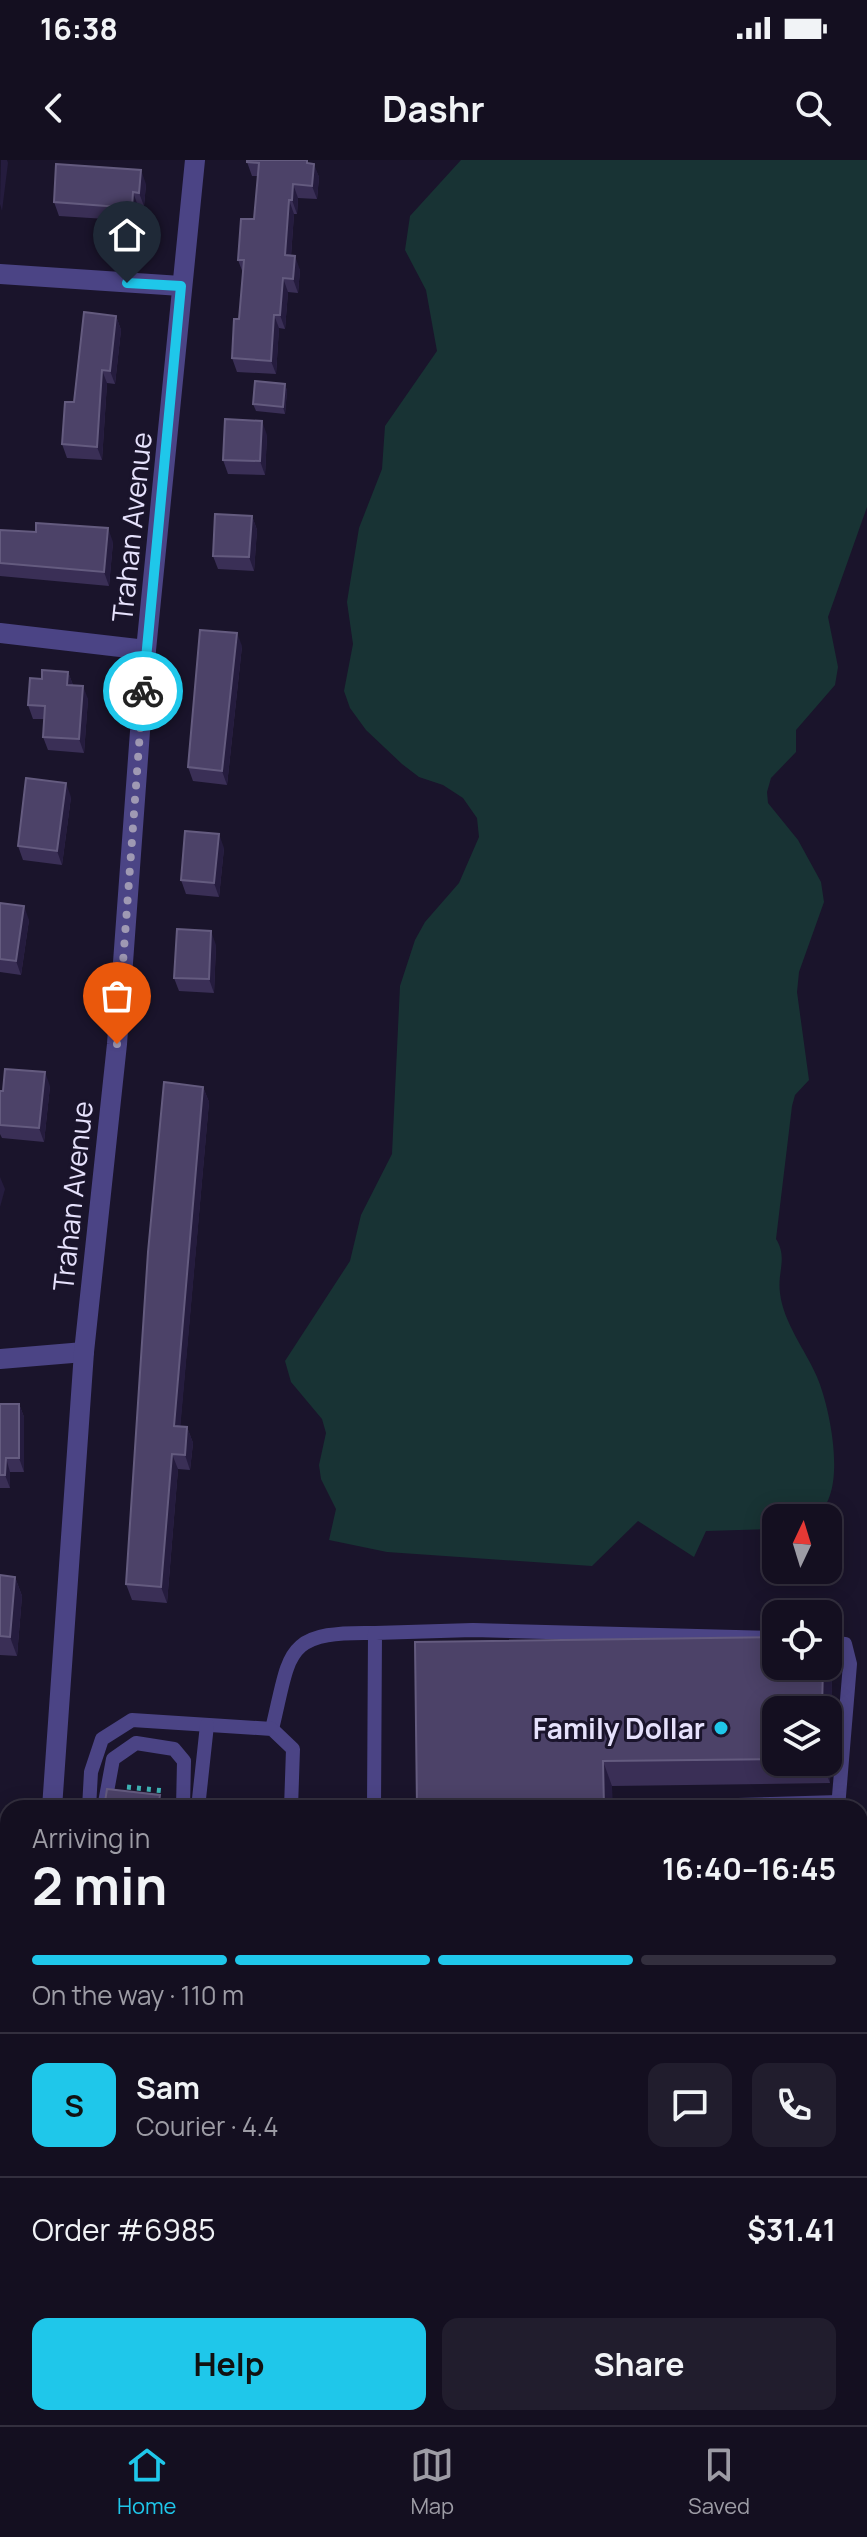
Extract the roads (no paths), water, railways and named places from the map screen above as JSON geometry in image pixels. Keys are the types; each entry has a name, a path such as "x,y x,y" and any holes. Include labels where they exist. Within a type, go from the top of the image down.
{"street":[{"name":"Trahan Avenue","path":"53,1800 84,1352 123,978 146,650 195,160"},
{"path":"0,274 181,286"},
{"path":"0,633 146,650"},
{"path":"0,1359 84,1352"}],"lane":[{"path":"272,1729 288,1661 304,1642 332,1632 473,1630 762,1638"},
{"path":"374,1800 375,1633"},
{"path":"838,1800 850,1664 845,1644 842,1644"},
{"path":"89,1800 91,1772 102,1739 132,1720 272,1729 293,1749 291,1800"},
{"path":"199,1800 207,1725"},
{"path":"105,1800 113,1759 136,1743 174,1749 184,1761 183,1800"}],"place":[{"name":"Family Dollar","path":"721,1728"}]}
